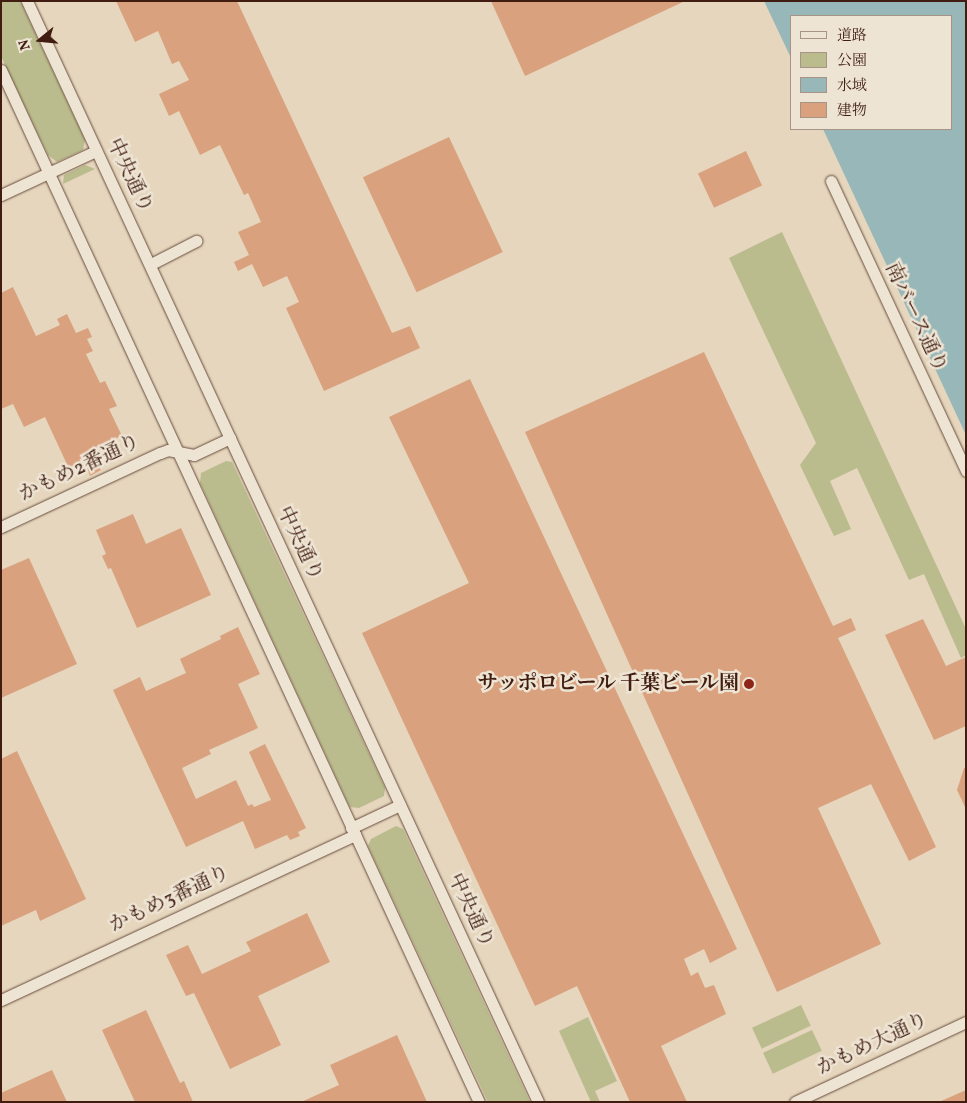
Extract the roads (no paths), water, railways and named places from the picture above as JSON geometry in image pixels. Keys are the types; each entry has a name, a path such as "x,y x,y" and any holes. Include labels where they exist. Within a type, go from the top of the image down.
{"street":[{"name":"中央通り","path":"27,1 96,151 151,264 538,1102"},
{"path":"1,70 479,1102"},
{"path":"1,195 96,151"},
{"name":"南バース通り","path":"831,181 966,471"},
{"path":"151,264 196,241"},
{"name":"かもめ2番通り","path":"1,526 160,453 176,451 194,455 230,438"},
{"name":"かもめ3番通り","path":"1,1000 353,831 400,804"},
{"name":"かもめ大通り","path":"795,1102 966,1022"}],"water":[{"path":"764,1 966,1 966,435 823,130 952,130 952,15 790,15 790,56"}],"place":[{"name":"サッポロビール 千葉ビール園","path":"749,684"}]}
